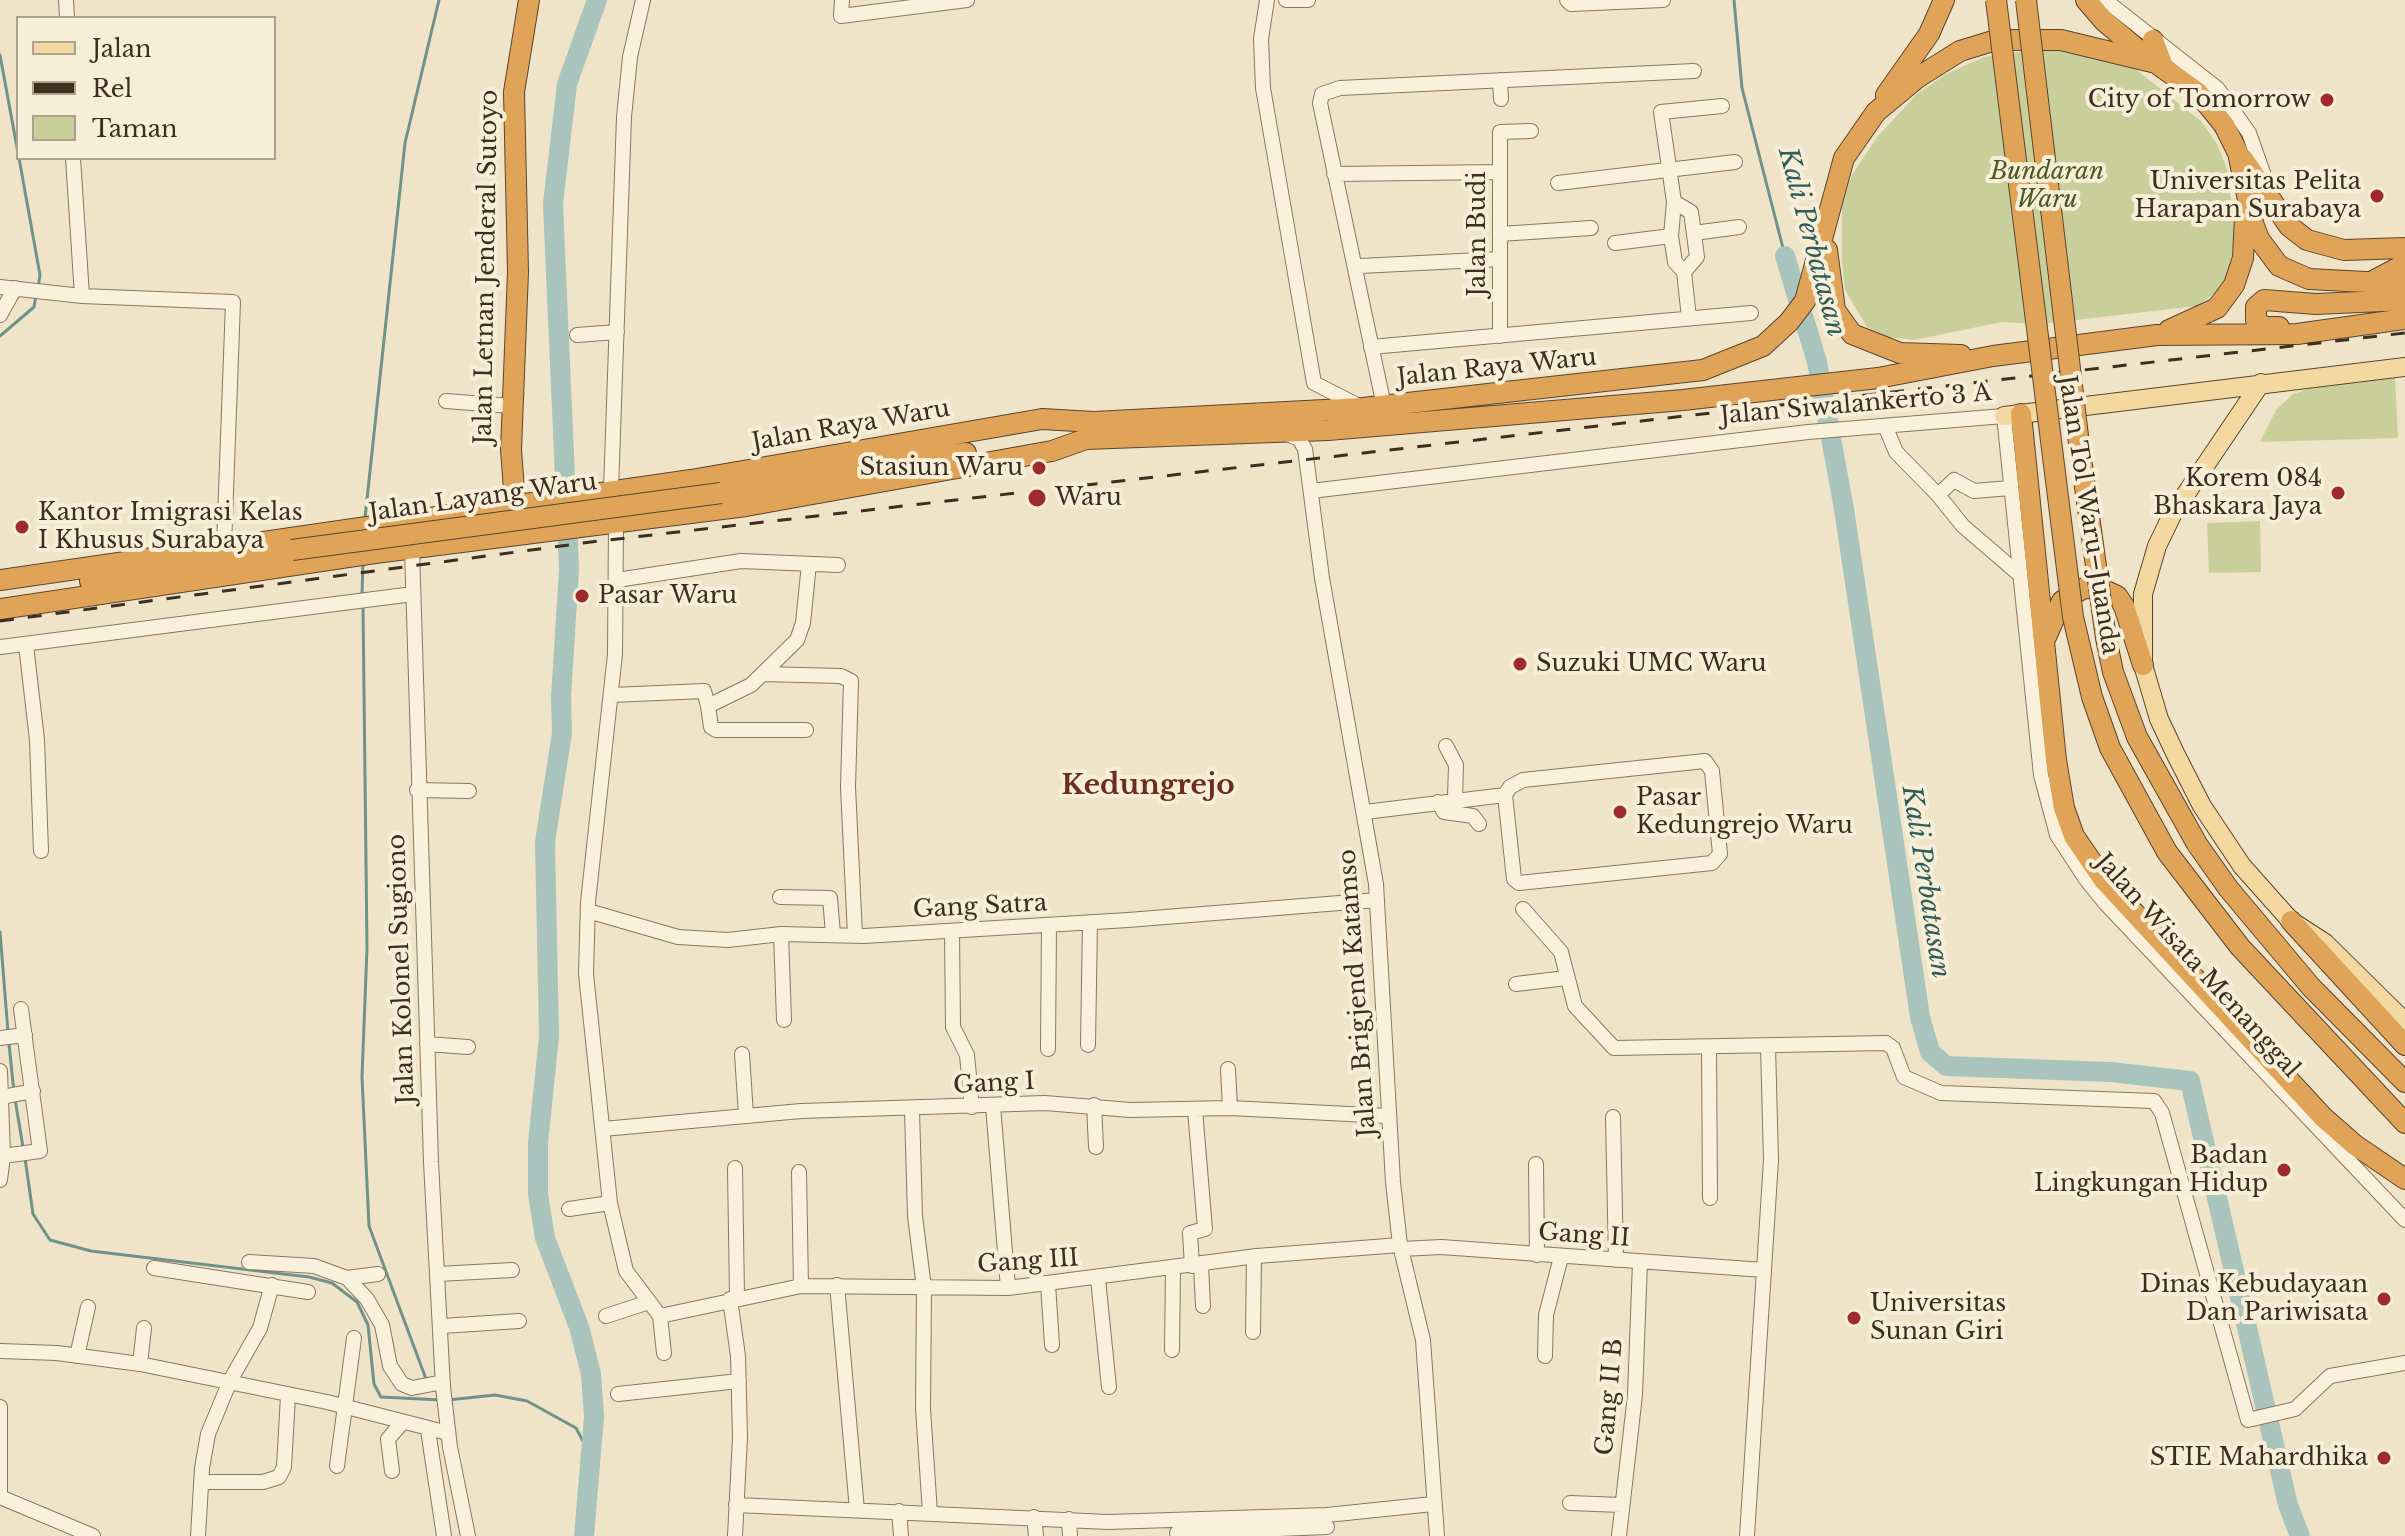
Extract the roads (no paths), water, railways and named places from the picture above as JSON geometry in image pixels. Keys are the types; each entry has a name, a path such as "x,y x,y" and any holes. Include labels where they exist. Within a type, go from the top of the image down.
{"highway":[{"name":"Jalan Letnan Jenderal Sutoyo","path":"517,536 537,501 511,450 518,272 514,92 529,0"},
{"path":"1876,112 1929,34 1944,0"},
{"path":"1990,0 2001,11 2015,11 2026,8 2034,0"},
{"name":"Jalan Tol Waru–Juanda","path":"1996,0 2073,617 2092,697 2110,748 2167,852 2240,947 2405,1123"},
{"name":"Jalan Tol Waru–Juanda","path":"2026,0 2079,444 2113,672 2137,737 2197,844 2228,888 2311,987 2405,1082"},
{"path":"2086,0 2129,44 2160,66"},
{"name":"Jalan Raya Waru","path":"0,609 375,553 746,506 1052,451 1090,430 1373,407 1703,370 1742,357 1772,339 1805,301 1844,158 1876,112 1950,57 1996,40 2061,40 2160,66 2182,80 2213,110 2238,153 2245,180"},
{"path":"2153,40 2160,66"},
{"path":"2238,153 2271,196 2289,226 2307,240 2327,248 2405,248"},
{"path":"2245,180 2259,239 2279,266 2309,279 2405,284"},
{"path":"2157,335 2217,308 2234,285 2246,240 2245,180"},
{"path":"1830,210 1827,243 1830,292 1841,323 1852,334 1900,353 1993,356"},
{"path":"2367,284 2405,264"},
{"path":"2351,325 2264,327 2254,313 2259,303 2272,298 2316,304 2405,300"},
{"path":"2157,335 2297,334 2405,319"},
{"name":"Jalan Raya Waru","path":"0,580 825,458 1042,419 1090,430 1328,430 1840,383 1993,356 2157,335"},
{"path":"2012,415 2064,808 2074,836 2091,865 2323,1117 2355,1145 2405,1179"},
{"name":"Jalan Layang Waru","path":"0,591 721,493 907,460 950,447 1090,430"},
{"path":"511,450 526,485 537,501 529,515 545,532"},
{"path":"470,511 498,486 511,450"},
{"name":"Jalan Layang Waru","path":"0,599 66,584"},
{"path":"2044,649 2051,620 2062,601 2084,588 2102,589 2117,596 2124,606 2143,665"},
{"path":"2291,921 2405,1045"}],"main road":[{"name":"Jalan Siwalankerto 3 A","path":"2012,415 2405,367"},
{"path":"2261,383 2173,513 2157,546 2143,594 2143,665 2159,719 2202,806 2242,866 2291,921 2325,943 2405,1022"}],"street":[{"path":"611,490 624,117 630,57 643,0"},
{"path":"842,0 841,16 967,0"},
{"path":"1267,0 1261,39 1263,88 1314,383 1373,407 1371,347 1320,103 1326,91 1694,71"},
{"path":"1286,0 1308,0"},
{"path":"1567,0 1571,4 1663,0"},
{"path":"2105,0 2153,40 2197,70 2232,106 2249,133 2271,196"},
{"path":"1500,80 1501,99"},
{"path":"1689,318 1684,272 1675,262 1671,236 1674,202 1661,112 1722,106"},
{"name":"Jalan Budi","path":"1500,336 1500,132 1531,131"},
{"path":"73,160 82,296"},
{"path":"1558,183 1735,162"},
{"path":"1334,174 1500,172"},
{"path":"1674,202 1691,212 1697,257 1684,272"},
{"path":"1694,233 1739,227"},
{"path":"1500,234 1591,228"},
{"path":"1615,243 1671,236"},
{"path":"1360,266 1500,259"},
{"path":"0,315 14,289 82,296 233,302 224,546"},
{"path":"1371,347 1751,313"},
{"path":"577,335 617,332"},
{"path":"446,401 512,406"},
{"name":"Jalan Siwalankerto 3 A","path":"1311,491 1808,432 1886,428 2012,415"},
{"name":"Jalan Wisata Menanggal","path":"2012,415 2010,488 2041,775 2052,821 2068,854 2106,904 2405,1220"},
{"path":"1886,428 1896,452 1963,526 2020,575"},
{"path":"1283,432 1299,439 1305,449 1314,437 1328,430"},
{"name":"Jalan Brigjend Katamso","path":"1305,449 1326,603 1365,812 1377,900 1388,1116 1401,1247 1423,1340 1437,1536"},
{"path":"1938,495 1954,480 1974,491 2010,488"},
{"path":"616,524 612,695 588,911 586,974 610,1203 626,1271 660,1316 664,1353"},
{"name":"Jalan Kolonel Sugiono","path":"412,549 417,790 443,1384 448,1433 468,1536"},
{"path":"617,580 741,561 838,565"},
{"path":"708,706 746,688 797,640 803,623 809,564"},
{"path":"0,647 413,594"},
{"path":"26,645 37,740 41,851"},
{"path":"762,674 841,676 851,681 848,787 855,935"},
{"path":"612,695 705,691 711,727 716,730 806,730"},
{"path":"1446,746 1456,765 1455,798"},
{"path":"1705,761 1712,771 1720,854 1712,863 1519,883 1514,879 1505,795 1510,787 1523,780 1705,761"},
{"path":"417,790 469,791"},
{"path":"1365,812 1455,798 1505,795"},
{"path":"1438,802 1444,812 1473,816 1479,824"},
{"path":"780,897 829,898 833,934"},
{"name":"Gang Satra","path":"588,911 697,939 952,931 1377,900"},
{"path":"1523,909 1561,952 1575,1006 1614,1048 1709,1048 1818,1042 1889,1044 1904,1077 1941,1093 2154,1101 2162,1113 2248,1420 2295,1409 2330,1376 2405,1363"},
{"path":"1088,1045 1090,922"},
{"path":"1048,1049 1049,925"},
{"path":"952,931 953,1027 967,1055 972,1107"},
{"path":"781,934 784,1020"},
{"path":"1516,984 1566,978"},
{"path":"3,1156 40,1151 17,1094 12,1037 21,1009"},
{"path":"427,1044 468,1047"},
{"path":"1747,1536 1771,1160 1768,1046"},
{"path":"1709,1048 1710,1198"},
{"path":"742,1054 746,1115"},
{"path":"1228,1069 1230,1108"},
{"path":"0,1071 0,1077 17,1094"},
{"path":"0,1180 17,1094"},
{"path":"1094,1105 1096,1147"},
{"name":"Gang I","path":"603,1129 746,1115 993,1106 1094,1105 1130,1110 1230,1108 1388,1116"},
{"path":"993,1106 1008,1288"},
{"path":"912,1110 915,1216 924,1288 923,1409 930,1513"},
{"path":"1195,1110 1205,1230 1190,1233 1203,1306"},
{"path":"1613,1117 1616,1260"},
{"path":"1536,1164 1537,1255"},
{"path":"735,1168 733,1298 739,1381 735,1536"},
{"path":"799,1172 801,1286"},
{"path":"569,1209 610,1203"},
{"name":"Gang II","path":"1401,1247 1441,1247 1764,1270"},
{"name":"Gang III","path":"660,1316 733,1298 801,1286 1008,1288 1098,1279 1254,1256 1401,1247"},
{"path":"1253,1332 1254,1256"},
{"path":"1545,1356 1546,1315 1561,1257"},
{"path":"249,1262 314,1266 347,1278 367,1299 382,1325 390,1366 402,1384 410,1388 443,1384"},
{"name":"Gang II B","path":"1619,1536 1635,1395 1640,1262"},
{"path":"154,1268 308,1292"},
{"path":"1172,1350 1173,1268"},
{"path":"438,1274 512,1270"},
{"path":"347,1278 378,1274"},
{"path":"1098,1279 1109,1387"},
{"path":"1048,1284 1052,1345"},
{"path":"198,1536 208,1434 230,1381 260,1328 272,1285"},
{"path":"837,1285 857,1510"},
{"path":"606,1316 649,1302"},
{"path":"77,1356 88,1307"},
{"path":"442,1326 519,1321"},
{"path":"140,1364 144,1328"},
{"path":"337,1466 342,1405 354,1338"},
{"path":"0,1351 140,1364 342,1405 401,1424 448,1433"},
{"path":"618,1394 739,1381"},
{"path":"201,1482 263,1482 279,1477 284,1467 288,1396"},
{"path":"0,1407 0,1497 93,1536"},
{"path":"392,1471 388,1439 401,1424"},
{"path":"428,1430 444,1536"},
{"path":"432,1451 451,1450"},
{"path":"1570,1503 1621,1505"},
{"path":"1177,1529 1276,1533 1433,1504"},
{"path":"736,1505 1069,1519 1121,1529 1327,1526"},
{"path":"899,1511 901,1536"},
{"path":"1034,1517 1036,1536"},
{"path":"1069,1519 1070,1536"}],"waterway":[{"path":"365,518 405,143 439,0"},
{"path":"584,1536 594,1417 591,1374 579,1327 545,1238 538,1194 538,1143 549,1036 545,842 562,733 561,697 569,569 553,204 567,84 597,0"},
{"name":"Kali Perbatasan","path":"1734,0 1742,88 1785,256"},
{"path":"0,55 16,142"},
{"path":"19,160 40,275 38,288"},
{"name":"Kali Perbatasan","path":"1785,256 1817,362 1844,509 1920,1017 1930,1052 1946,1066 2111,1072 2190,1081 2288,1505 2300,1536"},
{"path":"0,336 34,307 36,295"},
{"path":"362,594 363,562"},
{"path":"363,606 367,948 362,1077 369,1226 426,1379"},
{"path":"0,932 8,1032"},
{"path":"9,1044 14,1092"},
{"path":"15,1099 23,1147"},
{"path":"25,1158 33,1214 50,1240 91,1251 309,1277 332,1283 357,1302 368,1325 374,1384 381,1397 441,1400"},
{"path":"448,1400 495,1395 527,1401 576,1428 592,1458"}],"railway":[{"path":"0,621 591,542 2405,333"}],"place":[{"name":"City of Tomorrow","path":"2327,100"},
{"name":"Universitas Pelita Harapan Surabaya","path":"2377,196"},
{"name":"Stasiun Waru","path":"1039,468"},
{"name":"Korem 084 Bhaskara Jaya","path":"2338,493"},
{"name":"Waru","path":"1037,498"},
{"name":"Kantor Imigrasi Kelas I Khusus Surabaya","path":"22,527"},
{"name":"Pasar Waru","path":"582,596"},
{"name":"Suzuki UMC Waru","path":"1520,664"},
{"name":"Pasar Kedungrejo Waru","path":"1620,812"},
{"name":"Badan Lingkungan Hidup","path":"2284,1170"},
{"name":"Dinas Kebudayaan Dan Pariwisata","path":"2384,1299"},
{"name":"Universitas Sunan Giri","path":"1854,1318"},
{"name":"STIE Mahardhika","path":"2384,1458"}],"district":[{"name":"Kedungrejo","path":"1148,786"}],"park label":[{"name":"Bundaran Waru","path":"2047,186"}]}
